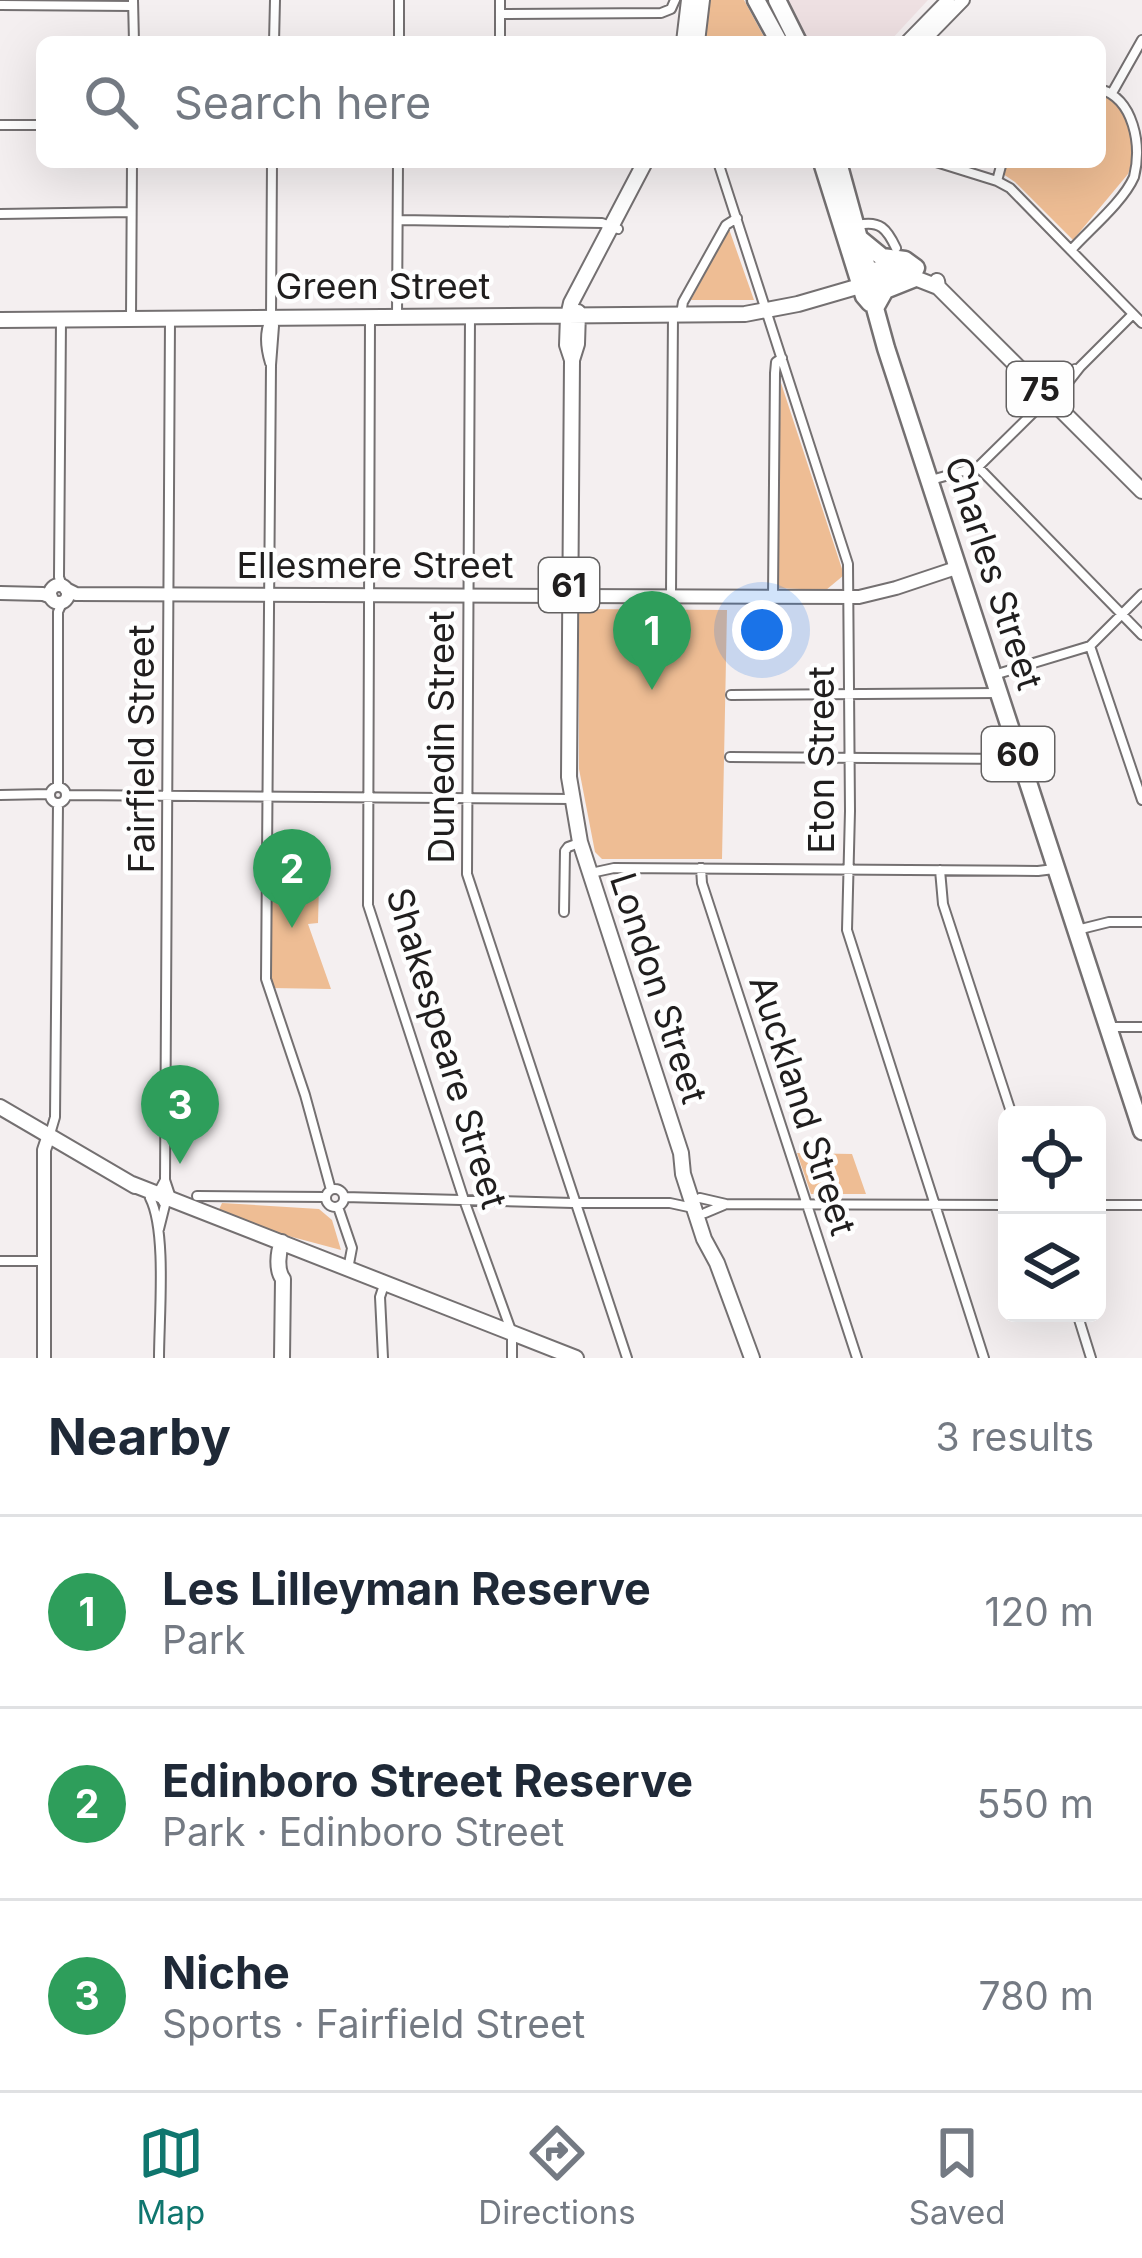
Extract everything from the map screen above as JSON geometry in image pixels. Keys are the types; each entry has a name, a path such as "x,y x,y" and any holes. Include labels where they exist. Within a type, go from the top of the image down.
{"highway":[{"path":"756,0 776,36"},
{"path":"778,3 795,36"},
{"name":"Charles Street","path":"833,168 858,232 864,277"},
{"name":"Charles Street","path":"833,168 956,568 1142,1131"},
{"path":"858,232 882,257 904,260 916,273 885,290 874,308"}],"main road":[{"path":"685,36 689,0"},
{"path":"698,36 702,0"},
{"name":"London Street","path":"616,227 642,168"},
{"name":"London Street","path":"652,168 577,291 567,345 572,360 568,731 572,799 580,842 681,1153 683,1174 752,1358"},
{"name":"Green Street","path":"0,320 745,314 897,265 916,273"},
{"name":"75","path":"916,273 937,281 1142,491"},
{"path":"0,1107 132,1184 285,1248 320,1256 340,1268 576,1358"},
{"path":"282,1358 280,1275 285,1248"}],"street":[{"path":"274,36 275,0"},
{"path":"398,36 399,0"},
{"path":"500,0 500,36"},
{"path":"500,14 661,14 675,0"},
{"path":"917,36 948,0"},
{"path":"919,36 963,0"},
{"path":"0,5 133,3 134,36"},
{"path":"1112,93 1142,40"},
{"path":"1072,249 1135,176 1137,126 1129,110 1106,91"},
{"path":"0,124 36,125"},
{"path":"131,319 132,168"},
{"path":"272,168 272,317 267,326 271,365 266,979 305,1095 328,1204 338,1207"},
{"path":"397,316 398,168"},
{"name":"Eton Street","path":"720,168 846,553 847,930 984,1358"},
{"path":"929,481 978,467 1050,399 1053,389 1139,318 1010,188 955,168"},
{"path":"997,181 1000,168"},
{"path":"0,214 131,212"},
{"path":"671,595 677,314 726,225 737,218"},
{"path":"399,220 616,227"},
{"path":"858,232 873,222 881,225 896,248"},
{"name":"Dunedin Street","path":"470,315 468,882 623,1355"},
{"name":"Shakespeare Street","path":"370,316 368,905 512,1333 512,1358"},
{"name":"Fairfield Street","path":"159,1358 170,319"},
{"path":"58,804 52,800 61,320"},
{"path":"773,595 775,373 776,362 782,358"},
{"path":"978,467 1142,635"},
{"name":"Ellesmere Street","path":"0,593 849,597 956,568"},
{"path":"731,694 849,694 995,684 1090,646 1142,594"},
{"path":"1090,646 1142,800"},
{"path":"730,757 1020,759"},
{"path":"0,796 64,789 67,795"},
{"path":"67,795 572,799"},
{"path":"58,804 67,795"},
{"path":"44,1358 44,1150 55,1118 58,804"},
{"name":"London Street","path":"564,912 565,851 580,842"},
{"path":"591,873 614,868 1056,868"},
{"name":"Auckland Street","path":"701,868 857,1358"},
{"path":"940,870 944,904 1009,1106"},
{"path":"1076,930 1109,922 1142,922"},
{"path":"1108,1027 1142,1027"},
{"path":"196,1196 329,1194 338,1190 344,1197 573,1203 998,1205"},
{"name":"Fairfield Street","path":"158,1231 154,1204 162,1195"},
{"path":"340,1268 352,1248 338,1207 344,1197"},
{"path":"697,1204 726,1204"},
{"path":"1106,1205 1142,1204"},
{"path":"0,1261 44,1261"},
{"path":"383,1358 380,1297 384,1285"},
{"path":"1079,1322 1091,1358"}],"shaded area":[{"path":"706,0 744,0 763,36 702,36"},
{"path":"787,0 928,0 895,36 805,36"},
{"path":"1106,94 1126,109 1135,153 1128,174 1073,240 1003,174 1004,168 1106,168"},
{"path":"729,229 754,300 691,300"},
{"path":"781,383 844,575 826,590 776,588"},
{"path":"579,609 727,610 722,859 602,859 595,852 579,769"},
{"path":"319,884 318,923 308,924 331,989 271,988 269,885"},
{"path":"797,1153 852,1154 866,1194 811,1194"},
{"path":"222,1203 319,1209 332,1220 341,1250 218,1212"}],"place":[{"name":"Les Lilleyman Reserve","path":"652,690"},
{"name":"Edinboro Street Reserve","path":"292,928"},
{"name":"Niche","path":"180,1164"}]}
